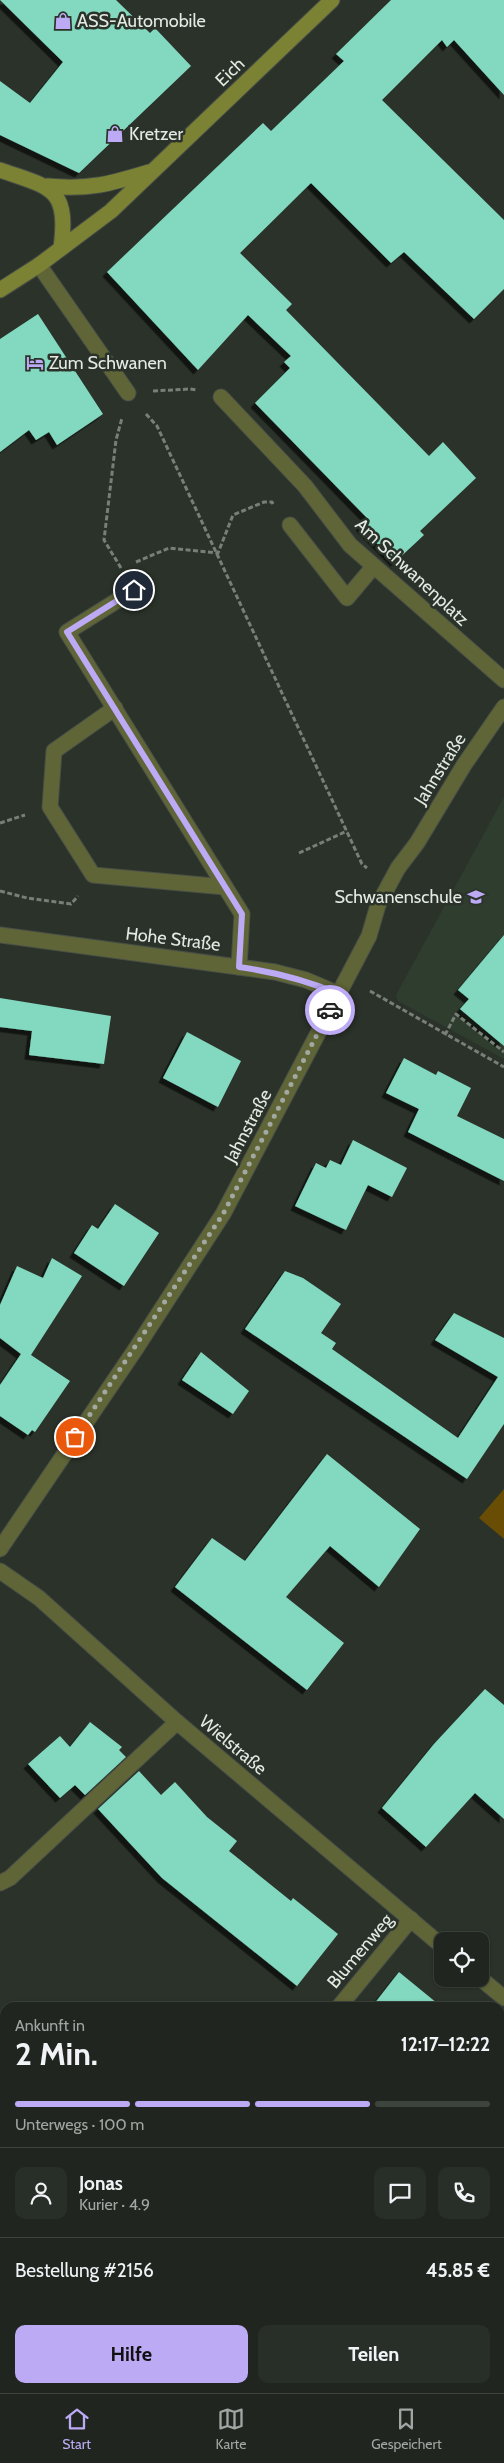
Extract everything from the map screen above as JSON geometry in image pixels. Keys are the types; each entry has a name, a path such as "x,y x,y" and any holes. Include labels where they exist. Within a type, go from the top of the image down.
{"street":[{"name":"Eich","path":"0,290 39,265 111,211 332,0"},
{"name":"Eich","path":"0,170 48,186 77,189 101,186 153,171"},
{"path":"48,186 60,202 64,226 61,248"},
{"path":"39,265 128,393"},
{"name":"Am Schwanenplatz","path":"221,397 305,486 350,545 504,680"},
{"path":"290,525 347,598 374,566"},
{"path":"134,590 67,632 242,914 239,967"},
{"name":"Jahnstraße","path":"0,1549 135,1350 223,1214 369,936 378,905 388,886 398,868 417,843 464,765 504,707"},
{"path":"115,708 54,751 50,807 93,875 225,886"},
{"name":"Hohe Straße","path":"0,935 275,972 306,980 339,994"},
{"name":"Wielstraße","path":"0,1570 38,1598 177,1722 434,1939"},
{"path":"0,1883 18,1871 177,1722"},
{"name":"Blumenweg","path":"343,2002 411,1919"},
{"path":"489,1986 504,1998"}],"path":[{"path":"128,393 190,389 221,397"},
{"path":"157,426 218,552 362,864 388,886"},
{"path":"116,440 104,540 122,568 168,548 218,552"},
{"path":"218,552 233,515 264,502 272,502 290,525"},
{"path":"299,853 347,831"},
{"path":"0,891 27,898 71,904 93,875"},
{"path":"381,997 445,1035 504,1066"},
{"path":"445,1035 456,1014 504,1052"}],"shaded area":[{"name":"Schwanenschule","path":"504,797 504,1059 398,1001 396,995"},
{"path":"504,1489 504,1539 479,1518"}],"building":[{"path":"0,0 116,0 150,33 155,28 191,66 79,173 0,135 0,81 30,103 63,62"},
{"path":"391,0 504,0 504,95 454,40 447,47 442,40 382,100 504,220 504,289 474,319 404,252 391,263 311,183 240,253 292,304 286,310 429,456 443,442 476,478 420,531 424,535 395,562 360,526 368,519 255,403 290,368 284,362 291,356 248,315 198,370 107,272 263,123 271,131 344,61 336,54"},
{"name":"Zum Schwanen","path":"38,314 103,414 57,445 49,432 36,440 29,430 0,452 0,339"},
{"path":"504,935 504,1046 460,1009 469,999 458,990"},
{"path":"0,998 111,1016 104,1064 29,1055 32,1031 0,1027"},
{"path":"187,1032 241,1061 218,1107 163,1078"},
{"path":"404,1058 436,1075 438,1071 471,1088 457,1116 504,1139 504,1181 408,1132 419,1109 386,1093"},
{"path":"353,1140 407,1168 392,1197 368,1185 346,1230 295,1206 316,1163 326,1168 330,1160 341,1165"},
{"path":"115,1204 159,1233 124,1286 74,1253 92,1225 98,1229"},
{"path":"52,1258 82,1276 31,1355 70,1381 35,1432 32,1430 28,1435 0,1416 0,1385 21,1354 0,1338 0,1305 17,1266 43,1278"},
{"path":"285,1271 303,1278 341,1304 321,1333 336,1343 332,1349 458,1438 498,1377 435,1340 454,1313 504,1338 504,1424 467,1479 245,1329"},
{"path":"201,1352 249,1391 233,1414 182,1380"},
{"path":"327,1454 420,1529 379,1587 330,1546 286,1597 344,1643 307,1690 175,1587 212,1538 245,1561"},
{"path":"485,1689 504,1705 504,1819 475,1793 426,1847 382,1808 434,1744"},
{"path":"90,1722 122,1747 119,1750 126,1757 85,1795 75,1785 60,1798 28,1764 60,1736 70,1747"},
{"path":"139,1771 161,1795 175,1782 207,1817 237,1841 229,1851 291,1901 293,1898 338,1934 297,1986 162,1878 98,1809"},
{"path":"399,1972 436,2002 376,2002"}],"way so far":[{"path":"75,1437 135,1350 223,1214 330,1010"}],"place":[{"name":"ASS-Automobile","path":"63,21"},
{"name":"Kretzer","path":"115,134"},
{"name":"Zum Schwanen","path":"35,363"},
{"name":"Schwanenschule","path":"476,897"}],"route":[{"path":"134,590 67,632 166,788 242,914 239,967 275,972 306,980 339,994 330,1010"}]}
